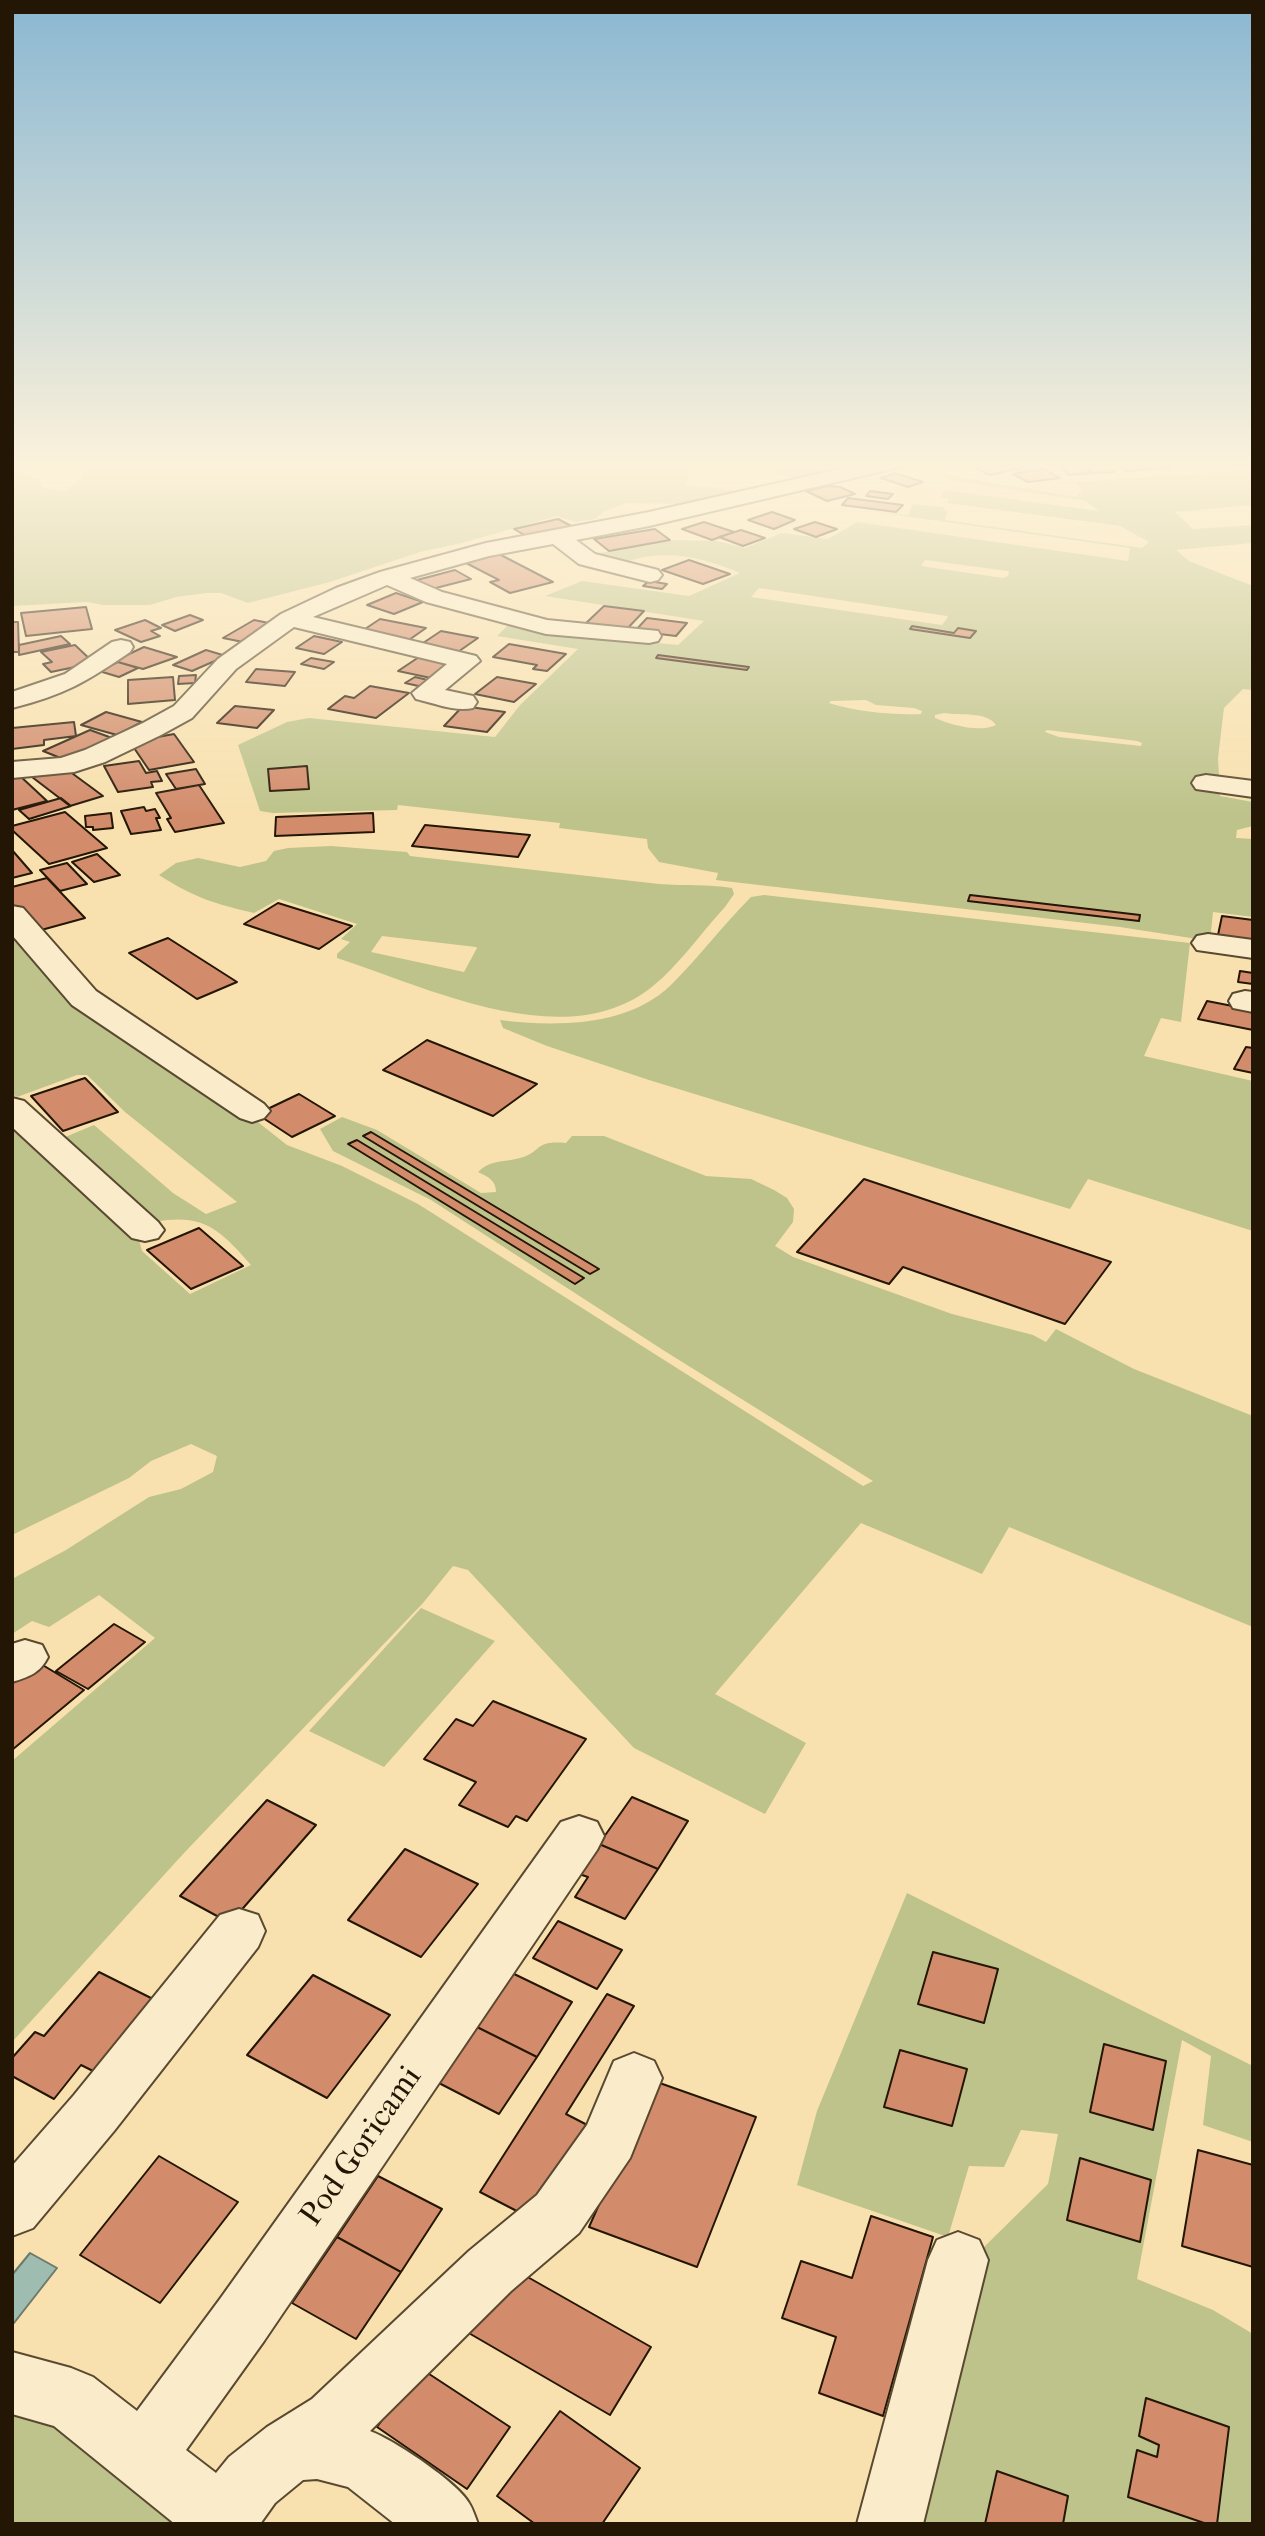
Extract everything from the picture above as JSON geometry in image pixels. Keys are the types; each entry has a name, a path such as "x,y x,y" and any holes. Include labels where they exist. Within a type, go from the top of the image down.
{"street":[{"path":"12,771 64,766 95,756 152,729 183,712 227,664 290,619 344,593 379,580"},
{"path":"396,580 434,597 546,626 649,636"},
{"path":"290,619 467,661 425,693 464,702"},
{"path":"12,699 51,689 74,679 121,647"},
{"path":"1206,783 1253,789"},
{"path":"12,915 84,998 252,1111"},
{"path":"1209,943 1253,949"},
{"path":"12,1108 145,1230"},
{"name":"Pod Goricami","path":"143,2456 242,2320 579,1836"},
{"path":"12,2209 94,2113 239,1931"},
{"path":"12,2383 71,2399 225,2521 252,2480 290,2450 335,2421 490,2272 558,2214 610,2140 634,2078"},
{"path":"890,2524 958,2260"},
{"path":"290,2450 317,2447 347,2454 394,2479 445,2524"}],"green space":[{"path":"12,580 335,580 248,603 221,593 207,593 176,597 150,605 103,605 87,602 12,606"},
{"path":"724,580 1239,580 1253,586 1253,690 1243,689 1224,708 1218,758 1220,796 1253,802 1253,826 1237,830 1236,838 1253,839 1253,917 1213,912 1210,941 1120,927 716,880 718,873 659,862 648,848 647,839 559,828 560,823 398,805 397,810 260,811 238,745 287,722 309,718 495,737 520,705 578,649 497,636 512,621 561,633 678,645 704,621 545,596 582,581 689,596","holes":["759,588 947,616 948,617 942,625 751,597","866,700 876,705 922,711 921,714 898,714 851,709 829,703","935,715 973,715 986,718 996,725 974,728 935,718","1047,730 1142,743 1141,746 1059,737 1045,732"]},
{"path":"331,846 407,852 410,856 659,884 732,888 734,894 681,959 653,986 618,1006 580,1016 539,1016 496,1010 454,998 337,958 337,954 350,942 341,939 357,924 279,899 254,913 240,910 194,894 159,875 176,863 198,858 240,867 266,861 274,851","holes":["382,936 476,947 464,972 371,952"]},
{"path":"764,895 1190,943 1181,1022 1161,1018 1144,1056 1253,1081 1253,1231 1088,1179 1070,1209 649,1080 547,1046 503,1028 500,1020 544,1023 590,1021 634,1009 654,999 671,985 751,897"},
{"path":"20,934 287,1145 342,1166 418,1204 863,1486 873,1481 663,1350 431,1200 333,1151 320,1129 342,1117 377,1130 481,1193 496,1192 493,1182 478,1172 483,1168 493,1163 527,1156 548,1143 566,1143 572,1136 604,1136 706,1176 751,1179 787,1198 794,1209 793,1222 775,1246 793,1257 952,1314 1033,1335 1046,1342 1056,1329 1134,1369 1253,1416 1253,1627 1009,1527 982,1574 861,1523 715,1694 806,1743 765,1814 634,1748 468,1570 453,1566 423,1603 184,1853 12,2042 12,1761 155,1638 99,1595 49,1627 32,1621 12,1634 12,1579 66,1550 149,1497 181,1489 213,1472 217,1456 191,1444 151,1461 129,1478 12,1535 12,1119 31,1144 139,1240 142,1251 190,1294 251,1265 230,1242 199,1222 155,1222 58,1140 94,1125 173,1193 206,1214 237,1202 125,1112 87,1075 77,1075 17,1097 12,1094 12,936"},
{"path":"421,1608 495,1641 384,1767 309,1731"},
{"path":"907,1893 1253,2066 1253,2142 1203,2125 1211,2056 1182,2040 1137,2279 1213,2310 1253,2334 1251,2524 915,2524 982,2249 1048,2184 1058,2134 1021,2130 1004,2167 969,2166 948,2237 797,2185 817,2111"},
{"path":"12,2401 78,2438 192,2524 12,2524"}],"shaded area":[{"path":"30,2253 57,2268 14,2323 12,2275"}],"building":[{"path":"418,580 466,580 432,589"},
{"path":"550,580 553,582 510,593 490,582"},
{"path":"692,580 713,580 703,584"},
{"path":"649,581 667,584 662,589 643,586"},
{"path":"396,593 423,602 394,614 367,605"},
{"path":"604,606 644,611 625,631 584,625"},
{"path":"86,607 92,629 26,636 21,613"},
{"path":"190,615 203,620 175,631 162,625"},
{"path":"647,618 687,623 676,636 635,631"},
{"path":"380,619 426,628 409,640 362,631"},
{"path":"145,620 161,628 151,631 160,636 141,642 115,630"},
{"path":"254,620 279,625 248,643 223,638"},
{"path":"12,622 18,622 19,652 12,652"},
{"path":"912,626 954,633 958,628 976,631 970,638 910,629"},
{"path":"441,631 478,638 455,654 429,649 434,646 423,643"},
{"path":"61,636 70,644 19,655 19,645"},
{"path":"314,636 342,642 324,654 296,648"},
{"path":"509,644 566,654 547,671 533,669 537,665 493,657"},
{"path":"75,645 94,663 51,672 43,664 52,662 41,652"},
{"path":"144,647 177,657 143,669 114,661"},
{"path":"206,650 226,656 192,671 173,665"},
{"path":"658,655 749,667 747,670 656,658"},
{"path":"419,657 452,664 431,678 398,671"},
{"path":"311,658 334,662 324,669 301,664"},
{"path":"118,662 138,668 119,677 99,671"},
{"path":"256,669 295,672 285,686 246,682"},
{"path":"196,675 195,683 178,684 179,676"},
{"path":"173,677 175,700 128,704 128,680"},
{"path":"415,677 432,681 423,687 405,683"},
{"path":"497,677 536,684 514,702 475,694"},
{"path":"370,686 409,693 376,718 328,709 345,696 354,698"},
{"path":"235,706 274,710 257,728 217,723"},
{"path":"463,706 505,712 487,732 444,726"},
{"path":"106,712 142,722 117,735 81,725"},
{"path":"74,722 76,736 44,740 44,745 12,749 12,728"},
{"path":"90,730 115,739 68,761 43,751"},
{"path":"174,734 194,762 149,770 130,742"},
{"path":"139,761 146,773 157,771 162,781 151,782 153,787 118,792 104,766"},
{"path":"307,766 309,789 270,791 268,769"},
{"path":"65,768 103,796 70,806 32,777"},
{"path":"196,769 205,784 176,789 166,774"},
{"path":"19,775 47,801 12,810 12,777"},
{"path":"199,785 224,823 175,832 167,819 171,818 156,793"},
{"path":"61,798 71,806 29,819 19,810"},
{"path":"144,807 146,811 155,809 160,818 156,818 161,830 131,834 121,811"},
{"path":"65,812 107,848 49,864 12,830 12,826"},
{"path":"111,813 113,828 93,830 93,827 86,827 85,816"},
{"path":"373,813 374,832 275,836 276,817"},
{"path":"425,825 530,835 518,857 412,846"},
{"path":"12,850 32,873 12,878"},
{"path":"97,854 120,875 94,882 72,862"},
{"path":"67,863 87,884 60,891 40,870"},
{"path":"47,878 85,918 34,932 12,907 12,887"},
{"path":"970,895 1140,915 1139,921 968,901"},
{"path":"278,903 352,926 319,949 244,924"},
{"path":"1222,916 1253,920 1253,940 1218,935"},
{"path":"168,938 237,982 197,999 129,953"},
{"path":"1240,971 1253,973 1253,984 1238,982"},
{"path":"1207,1001 1253,1010 1253,1030 1198,1019"},
{"path":"427,1040 537,1084 493,1116 383,1070"},
{"path":"1246,1047 1253,1048 1253,1073 1234,1069"},
{"path":"85,1078 118,1112 63,1131 31,1096"},
{"path":"299,1094 335,1116 292,1137 257,1114"},
{"path":"371,1132 599,1269 590,1274 363,1136"},
{"path":"357,1140 584,1278 575,1284 348,1144"},
{"path":"864,1179 1111,1262 1065,1324 903,1267 889,1284 797,1252"},
{"path":"199,1228 243,1266 191,1289 147,1250"},
{"path":"114,1624 145,1642 88,1689 56,1671"},
{"path":"36,1661 84,1690 12,1750 12,1681"},
{"path":"493,1701 586,1739 527,1821 516,1816 508,1827 459,1805 476,1782 424,1759 456,1719 473,1726"},
{"path":"632,1797 688,1821 658,1869 599,1844"},
{"path":"267,1800 316,1825 230,1923 180,1896"},
{"path":"599,1844 658,1869 625,1919 575,1897 588,1877 579,1874"},
{"path":"405,1849 478,1884 421,1957 348,1920"},
{"path":"558,1921 622,1950 597,1989 533,1958"},
{"path":"933,1952 998,1969 984,2023 918,2004"},
{"path":"99,1972 163,2004 103,2076 81,2065 54,2099 12,2076 12,2058 35,2032 44,2036"},
{"path":"510,1972 572,2002 537,2057 473,2025"},
{"path":"313,1975 390,2015 327,2098 247,2055"},
{"path":"607,1994 634,2006 566,2114 595,2129 538,2222 480,2192"},
{"path":"473,2025 537,2057 499,2114 435,2081"},
{"path":"1104,2044 1166,2061 1153,2130 1090,2112"},
{"path":"900,2050 967,2069 952,2126 884,2107"},
{"path":"654,2081 756,2117 697,2267 589,2227"},
{"path":"1198,2150 1253,2165 1253,2267 1182,2246"},
{"path":"159,2156 238,2202 160,2303 80,2255"},
{"path":"1080,2158 1151,2180 1140,2242 1067,2220"},
{"path":"378,2176 442,2209 401,2272 337,2237"},
{"path":"871,2216 933,2237 883,2416 819,2393 836,2337 782,2318 801,2261 852,2278"},
{"path":"337,2237 401,2272 356,2339 292,2303"},
{"path":"510,2267 651,2347 610,2415 467,2332"},
{"path":"420,2368 510,2427 467,2489 377,2427"},
{"path":"1146,2398 1229,2427 1217,2524 1207,2524 1128,2497 1137,2450 1157,2457 1159,2445 1139,2436"},
{"path":"560,2411 640,2468 602,2524 535,2524 497,2496"},
{"path":"997,2471 1068,2496 1063,2524 985,2524"}]}
